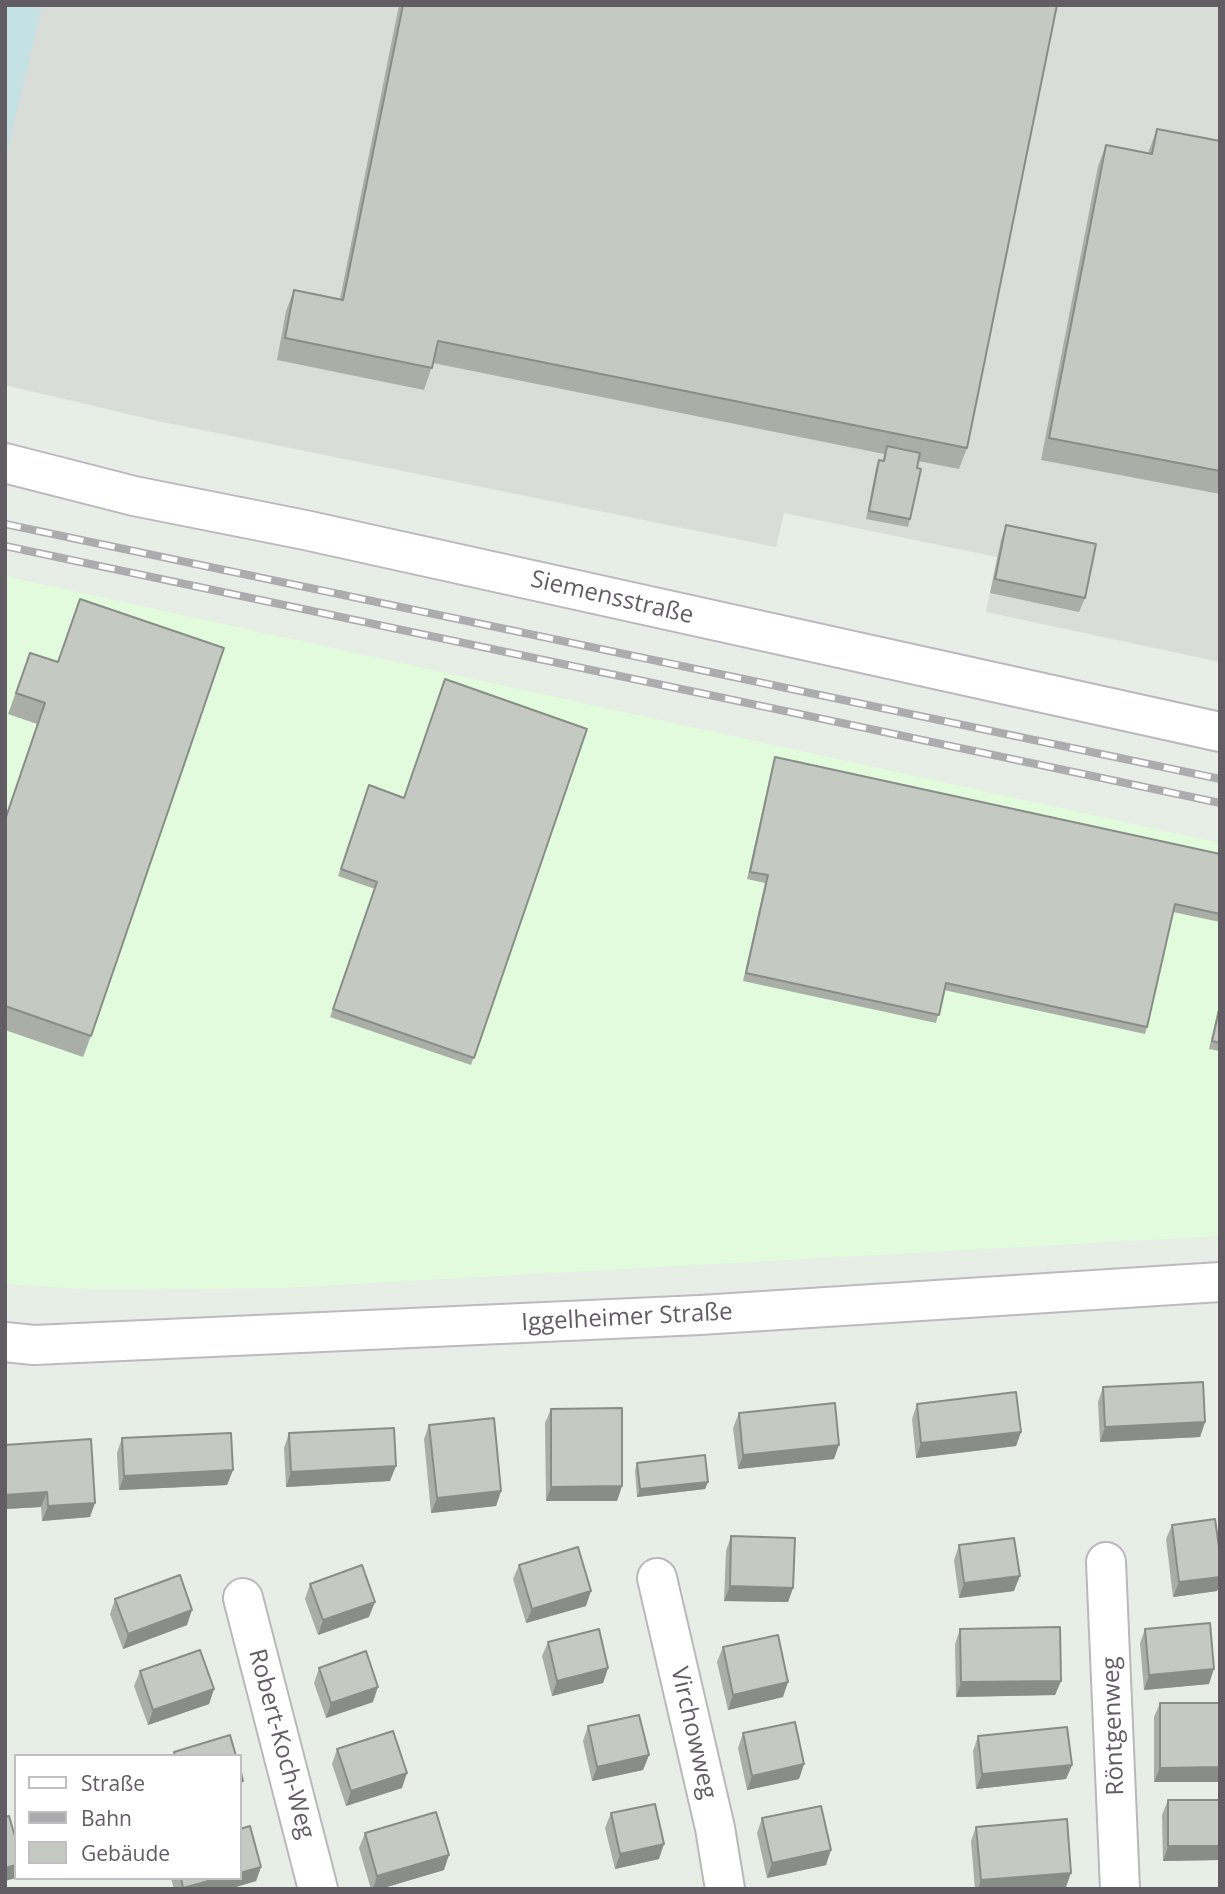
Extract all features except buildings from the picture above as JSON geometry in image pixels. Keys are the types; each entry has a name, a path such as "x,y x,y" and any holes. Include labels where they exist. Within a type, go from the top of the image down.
{"street":[{"name":"Siemensstraße","path":"5,463 134,496 332,536 1220,732"},
{"name":"Iggelheimer Straße","path":"15,1346 700,1315 1220,1282"},
{"name":"Röntgenweg","path":"1107,1562 1120,1889"},
{"name":"Virchowweg","path":"657,1578 715,1828 725,1889"},
{"name":"Robert-Koch-Weg","path":"243,1598 318,1889"}],"shaded area":[{"path":"5,5 1220,5 1220,662 986,612 997,557 784,513 776,547 153,420 5,385"},
{"path":"5,5 42,5 5,161"},
{"path":"5,576 1220,843 1220,1236 282,1288 96,1290 5,1284"}],"railway":[{"path":"5,524 1220,779"},
{"path":"5,546 1220,803"}]}
